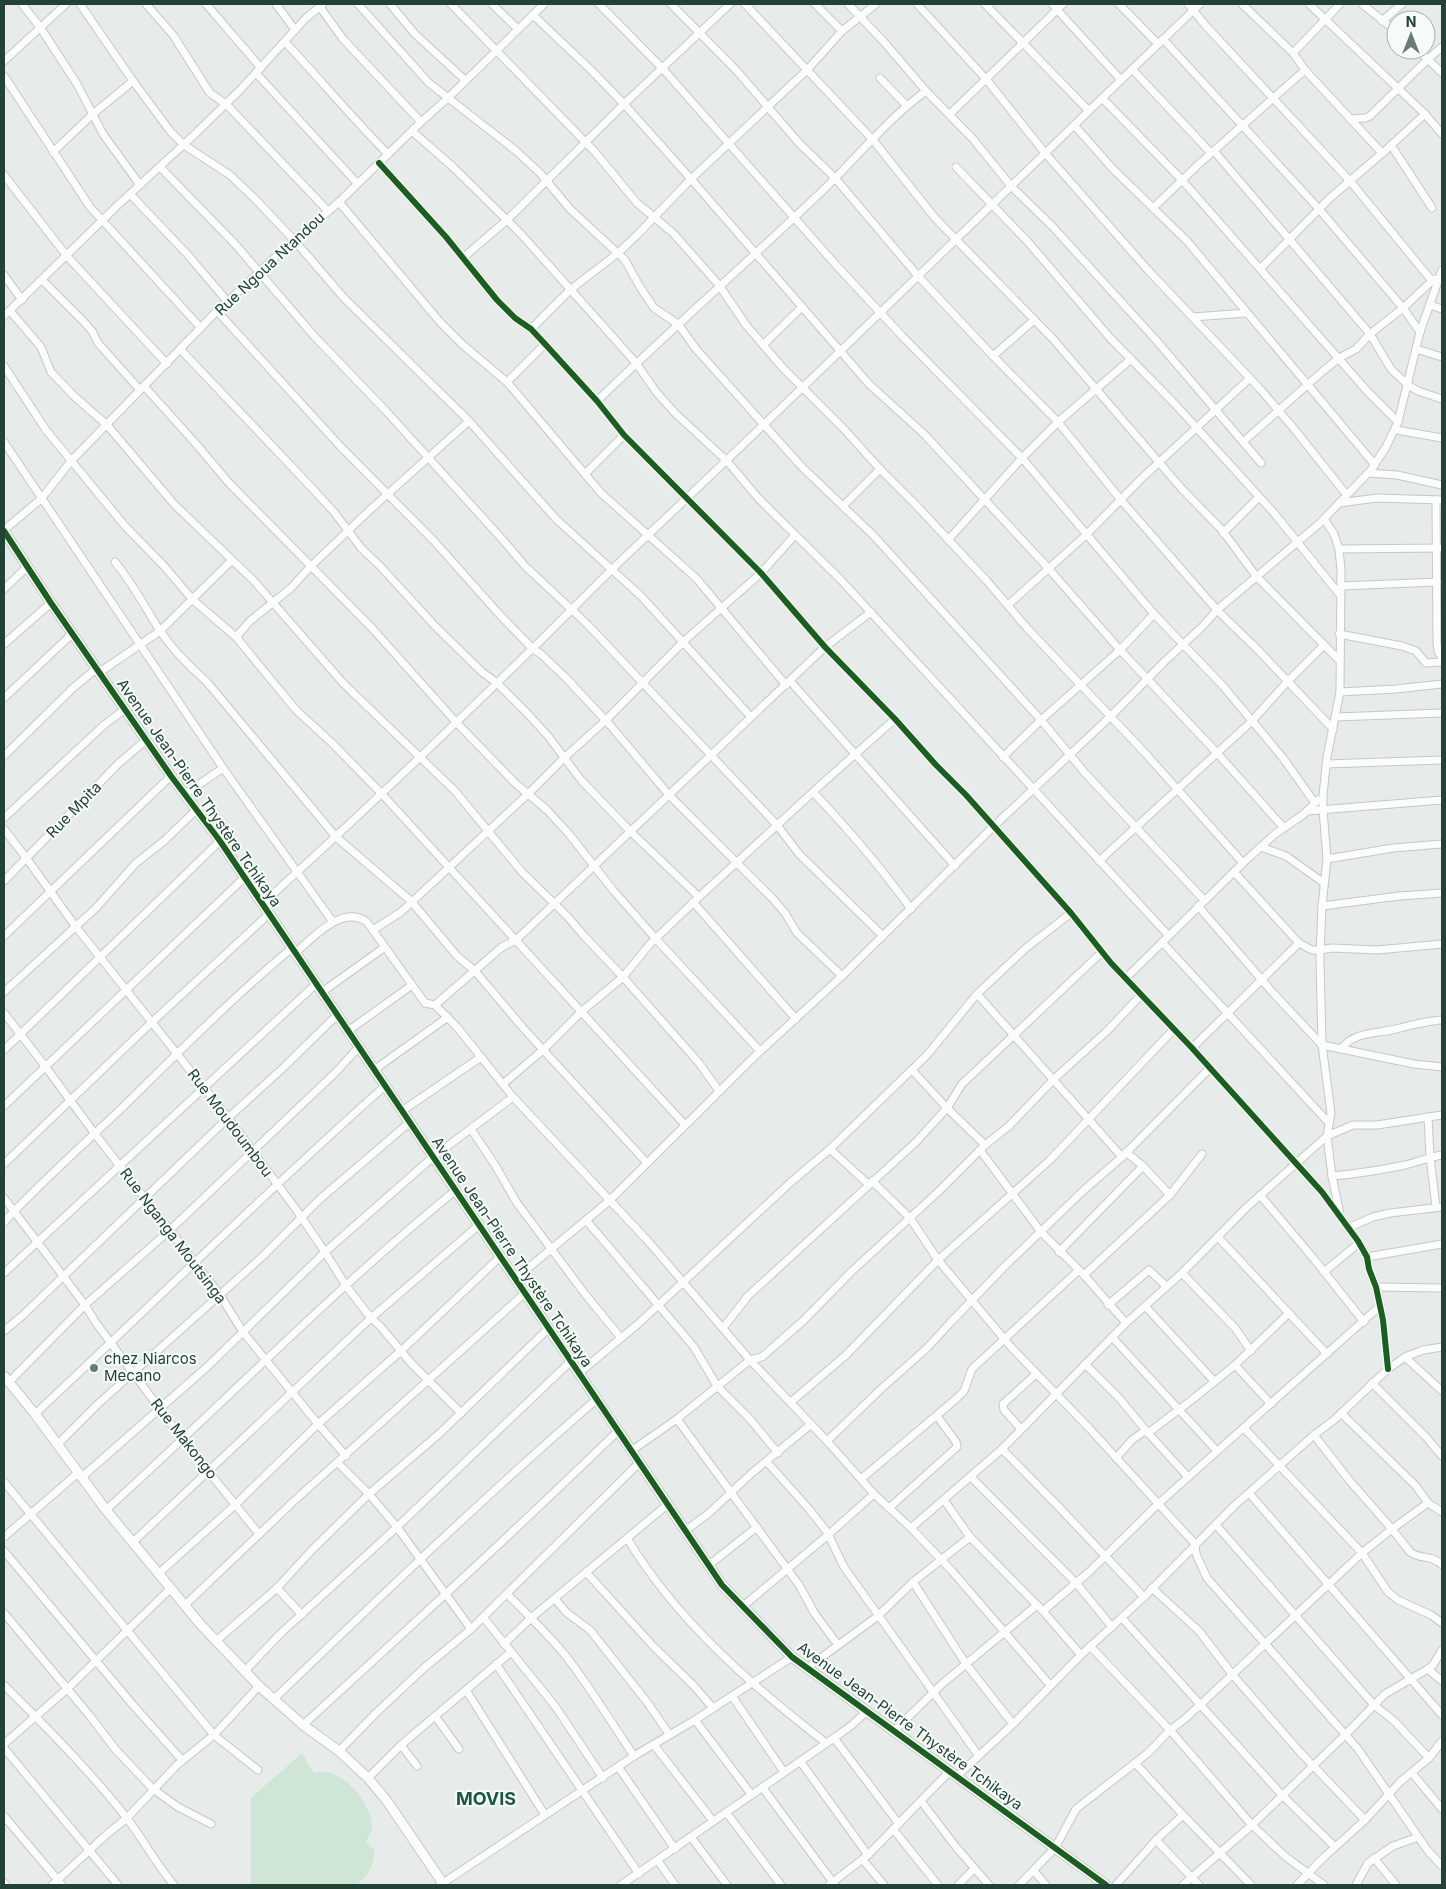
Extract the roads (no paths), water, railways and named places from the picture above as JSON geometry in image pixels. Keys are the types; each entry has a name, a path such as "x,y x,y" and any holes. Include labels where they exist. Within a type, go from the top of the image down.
{"street":[{"path":"22,4 40,27 77,84 115,152 140,185"},
{"path":"4,61 66,4"},
{"path":"80,4 170,131 184,145 230,175 294,240 344,298 469,421 556,519 641,596 751,717"},
{"path":"146,4 173,35 210,93 226,104 328,210"},
{"path":"206,4 258,70 356,183"},
{"path":"276,4 295,30"},
{"path":"358,4 429,84 449,97 516,150 540,173 570,210 625,260 654,308 678,324 696,349 802,467 874,536 1041,720 1070,756 1204,900"},
{"path":"390,4 415,34 465,80"},
{"path":"451,4 586,143 638,203 673,233 719,285 746,325 763,345 948,540 1040,642 1082,684 1243,863"},
{"path":"492,4 518,29"},
{"name":"Rue Ngoua Ntandou","path":"4,530 41,499 71,461 217,312 294,240 339,202 356,183 449,97 544,4"},
{"path":"600,4 663,68 880,312 1022,458 1154,614 1223,686 1283,758 1315,804"},
{"path":"671,4 736,70 799,143 835,178 918,276 1058,422 1121,500 1218,610 1333,730"},
{"path":"463,258 508,219 624,104 730,4"},
{"path":"745,4 873,140 917,197 955,239 1034,320 1098,390 1223,534 1256,576 1339,660"},
{"path":"815,4 842,31"},
{"path":"848,4 860,15 926,91 973,139 1011,186 1047,220 1113,292 1261,463"},
{"path":"531,329 570,290 618,253 691,179 808,69 842,31 876,4"},
{"path":"917,4 986,79 1045,153 1147,269 1279,411 1346,494"},
{"path":"985,4 1089,111"},
{"path":"950,114 1022,44 1054,7 1063,4"},
{"path":"1119,4 1161,41 1244,125 1403,308 1420,332"},
{"path":"1188,4 1206,26 1350,181 1432,281"},
{"path":"262,904 420,758 686,498 803,388 1200,4"},
{"path":"1242,4 1293,53 1305,70 1382,153"},
{"path":"1309,4 1425,114 1442,134"},
{"path":"1293,53 1340,4"},
{"path":"1362,4 1386,24"},
{"path":"1382,21 1402,4"},
{"path":"421,122 343,39 322,5 295,30 226,104 101,221 7,313 41,347 51,372 107,425 180,510 273,602 343,683 455,791 522,872 624,976 699,1063 719,1091"},
{"path":"1054,7 1121,80"},
{"path":"532,14 624,104 869,384 924,434 1283,827"},
{"path":"285,42 338,98 361,127 388,154"},
{"path":"1350,119 1370,116 1427,60"},
{"path":"1429,60 1442,73"},
{"path":"1132,69 1213,152 1290,239 1370,334 1388,366 1408,385 1418,391 1442,398"},
{"path":"1153,208 1305,70"},
{"path":"4,76 80,193 101,221 201,328"},
{"path":"880,78 907,106"},
{"path":"53,152 93,114 133,81"},
{"path":"597,401 719,285 795,217 907,106 926,91"},
{"path":"1102,98 1182,180 1261,268 1397,426 1442,438"},
{"path":"1261,268 1318,209 1425,114"},
{"path":"1074,125 1113,169 1187,241 1375,466"},
{"path":"412,131 508,219 636,363 657,393 676,414 727,461 758,498 871,612 1168,935"},
{"path":"1392,145 1432,208"},
{"path":"379,163 446,237 497,300 515,318 531,329 597,401 624,435 761,573 825,647 966,795 1072,913 1102,952 1322,1192 1367,1257 1368,1269 1376,1288 1380,1306 1388,1368"},
{"path":"160,167 225,234 315,337 367,390 502,539 524,566 573,610 643,681 777,825 798,854 883,936"},
{"path":"956,167 992,204 1131,360 1260,497 1298,541 1340,596"},
{"path":"4,175 66,255 167,364"},
{"path":"130,194 187,254 228,302"},
{"path":"339,202 440,322 463,345 507,382 601,493 696,578 788,683 954,866"},
{"path":"1243,442 1339,358 1356,349 1370,334 1403,308 1442,271"},
{"path":"516,1279 609,1201 760,1051 842,976 1218,610 1324,519 1375,466 1397,426 1420,332 1442,271"},
{"path":"4,276 22,300"},
{"path":"42,280 87,326 98,343 198,445 229,484 371,627 456,722 515,783 529,793 564,828 656,938 760,1051"},
{"path":"1430,305 1442,309"},
{"path":"763,345 802,307"},
{"path":"217,312 297,400 434,541 499,614 533,649 548,660 606,720 669,795 773,899 785,913 796,933 842,976"},
{"path":"1193,317 1246,313"},
{"path":"993,356 1034,320"},
{"path":"507,382 545,344"},
{"path":"1416,349 1442,357"},
{"path":"181,350 312,488 334,512 347,532 436,627 482,672 497,683 548,736 581,780 696,899 796,1019"},
{"path":"948,540 1022,458 1058,422 1098,390 1131,360"},
{"path":"4,366 46,430 125,526 164,566 193,600 236,637 296,710 381,793 685,1125"},
{"path":"1008,605 1086,535 1159,462 1250,378"},
{"path":"236,637 250,621 291,588 347,532 469,421"},
{"path":"585,474 624,435"},
{"path":"4,442 223,768 333,922"},
{"path":"843,506 880,470"},
{"path":"1368,473 1397,475 1442,485"},
{"path":"1223,534 1260,497"},
{"path":"1339,503 1377,498 1439,500 1440,548 1437,582 1440,600 1437,643 1438,651 1442,658"},
{"path":"1324,519 1334,534 1339,549 1341,586 1339,634 1340,692 1326,764 1323,795 1327,859 1320,950 1322,1045 1330,1113 1327,1136 1340,1217"},
{"name":"Avenue Jean-Pierre Thystère Tchikaya","path":"4,530 50,603 171,776 220,842 722,1585 792,1657 1106,1885"},
{"path":"373,930 401,912 529,793 606,720 683,642 723,609 761,573 795,535"},
{"path":"1339,549 1440,548"},
{"path":"4,756 74,688 98,670 160,631 232,560"},
{"path":"115,562 132,583 160,631 191,668 207,682 336,837 411,901 457,956 474,971 647,1163"},
{"path":"4,589 28,566"},
{"path":"1341,586 1437,582"},
{"path":"4,644 50,603"},
{"path":"435,1005 502,947 516,940 825,647 871,612"},
{"path":"1003,757 1041,720 1120,650 1154,614"},
{"path":"4,698 72,634"},
{"path":"1339,634 1402,646 1416,652 1426,663 1442,662"},
{"path":"1099,861 1218,754 1324,645"},
{"path":"1340,692 1442,684"},
{"path":"4,818 104,725 125,709"},
{"path":"1336,717 1442,713"},
{"path":"503,1084 544,1049 581,1012 624,976 656,938 696,899 895,720"},
{"name":"Rue Mpita","path":"4,881 118,764 146,740"},
{"path":"1326,764 1442,760"},
{"path":"185,794 223,768"},
{"path":"4,936 171,776"},
{"path":"813,792 870,854 911,908"},
{"path":"1126,978 1243,863 1283,827 1307,811 1323,795"},
{"path":"1307,811 1442,800"},
{"path":"4,992 76,927 136,863 164,841 196,810"},
{"name":"Rue Moudoumbou","path":"4,829 100,958 228,1118 302,1218 346,1286 371,1318 460,1413"},
{"path":"4,1050 220,842"},
{"path":"1327,859 1393,848 1442,844"},
{"path":"1261,847 1286,856 1324,883"},
{"path":"1234,872 1298,943 1312,950 1332,948 1377,950 1442,944"},
{"path":"4,1106 244,878"},
{"path":"1322,906 1399,896 1442,893"},
{"path":"1198,906 1262,980 1322,1045 1414,1064 1442,1067"},
{"path":"579,1372 622,1338 791,1182 830,1149 927,1055 977,994 1026,948 1072,913"},
{"path":"4,1164 151,1022 269,914"},
{"path":"4,1222 14,1210 270,966 342,917 362,918 373,930 425,1003 435,1005 448,1017 469,1040 513,1097 647,1240 750,1360 791,1402 874,1494 911,1528 940,1559 1005,1631 1027,1660 1050,1685"},
{"path":"1162,942 1328,1122"},
{"path":"1192,1048 1298,943"},
{"path":"4,1273 204,1088 319,988 385,947"},
{"path":"723,1328 748,1296 916,1142 947,1108 962,1084 1102,952"},
{"path":"348,1031 412,985"},
{"path":"977,994 1054,1079 1087,1119 1124,1154 1143,1166 1170,1195"},
{"path":"630,1451 676,1419 750,1360 762,1357 804,1320 851,1272 910,1218 982,1147 1009,1126 1054,1079 1107,1031 1142,995"},
{"name":"Rue Nganga Moutsinga","path":"4,1012 94,1134 195,1262 243,1332 346,1456"},
{"path":"4,1331 22,1316 337,1015"},
{"path":"374,1070 448,1017"},
{"path":"1341,1049 1351,1039 1361,1035 1442,1020"},
{"path":"791,1402 846,1354 938,1260 1050,1160 1174,1029"},
{"path":"358,1048 331,1077 170,1230 6,1379 106,1510 184,1606 244,1672 303,1726 339,1751 368,1778 387,1801 442,1885 634,1756 696,1720 792,1657"},
{"path":"402,1111 481,1057"},
{"path":"827,1441 927,1348 971,1300 1084,1190 1124,1154 1210,1068"},
{"path":"912,1070 982,1147 1040,1232 1081,1272 1108,1305 1126,1323"},
{"path":"34,1414 277,1184 385,1086"},
{"path":"4,1536 80,1475 207,1367 325,1252 433,1157 513,1097"},
{"path":"911,1528 1002,1449 1126,1323 1182,1273 1260,1195 1327,1136 1353,1125 1377,1125 1442,1115"},
{"path":"1348,1228 1381,1215 1439,1207 1430,1157 1428,1117"},
{"path":"57,1445 133,1372 220,1296 320,1199 410,1122"},
{"path":"471,1129 495,1164 517,1203 585,1294 622,1338"},
{"path":"830,1149 910,1218 938,1260 1004,1339 1195,1544 1196,1554 1207,1578 1358,1749 1428,1851 1442,1866"},
{"path":"861,1479 964,1392 972,1369 1047,1298 1081,1272 1170,1195 1202,1154"},
{"path":"1332,1176 1385,1169 1442,1155"},
{"path":"1059,1252 1143,1166"},
{"path":"106,1510 183,1440 265,1359 346,1286 374,1258 456,1190"},
{"path":"1260,1195 1364,1322"},
{"name":"Rue Makongo","path":"4,1198 183,1440 259,1534"},
{"path":"586,1220 694,1347 717,1386 749,1418 778,1453"},
{"path":"133,1542 371,1318 479,1224"},
{"path":"1218,1237 1328,1354"},
{"path":"1324,1272 1359,1243"},
{"path":"1367,1257 1442,1244"},
{"path":"158,1574 234,1505 318,1424 402,1350 500,1257"},
{"path":"1108,1305 1149,1270 1166,1286"},
{"path":"1182,1273 1230,1322 1251,1351"},
{"path":"1376,1288 1442,1288"},
{"path":"184,1606 259,1534 525,1293"},
{"path":"1145,1306 1214,1381"},
{"path":"1043,1611 1077,1584 1158,1504 1380,1306"},
{"path":"1116,1458 1132,1440 1204,1391 1251,1351 1289,1313"},
{"path":"216,1641 277,1588 311,1551 369,1494 439,1434 548,1328"},
{"path":"1112,1337 1217,1451"},
{"path":"762,1787 833,1884 865,1857 920,1801 978,1755 1013,1724 1050,1685 1144,1597 1248,1493 1341,1413 1388,1368 1405,1357 1423,1350 1442,1347"},
{"path":"1405,1357 1442,1391"},
{"path":"244,1672 280,1634 397,1527 571,1361"},
{"path":"1085,1364 1134,1415 1188,1477"},
{"path":"1235,1365 1271,1404"},
{"path":"1021,1429 1004,1410 1003,1404 1036,1374"},
{"path":"1372,1383 1426,1437 1442,1456"},
{"path":"274,1699 376,1600 510,1475 597,1399"},
{"path":"1341,1413 1411,1480 1428,1503 1442,1512"},
{"path":"889,1508 957,1447 956,1442 937,1416"},
{"path":"676,1419 799,1585 815,1614 838,1646"},
{"path":"685,1531 709,1513 810,1425"},
{"path":"1244,1428 1362,1553 1388,1592 1398,1600 1431,1615 1442,1623"},
{"path":"303,1726 618,1431"},
{"path":"1314,1435 1410,1552 1414,1555 1432,1558 1442,1565"},
{"path":"1002,1449 1144,1597"},
{"path":"767,1462 809,1509 828,1536 844,1567 978,1755"},
{"path":"338,1463 369,1494 397,1527 471,1629"},
{"path":"339,1751 376,1712 424,1668 471,1629 639,1463"},
{"path":"971,1477 1077,1584 1112,1627"},
{"path":"4,1482 214,1735 258,1770"},
{"path":"1248,1493 1442,1715"},
{"path":"742,1607 828,1536 874,1494"},
{"path":"944,1500 970,1537 1037,1604 1081,1655"},
{"path":"1019,1885 1055,1848 1076,1809 1136,1763 1362,1553 1428,1503"},
{"path":"504,1644 530,1618 667,1505"},
{"path":"1216,1525 1374,1705 1399,1726 1429,1758"},
{"path":"709,1565 757,1527"},
{"path":"807,1668 878,1616 913,1582 970,1537"},
{"path":"627,1538 643,1566 698,1630 750,1683 826,1743"},
{"path":"4,1550 132,1705 182,1760"},
{"path":"586,1572 713,1708"},
{"path":"913,1582 966,1664 1013,1724"},
{"path":"277,1588 302,1615"},
{"path":"1152,1588 1199,1631 1232,1674 1300,1752 1365,1820"},
{"path":"118,1885 4,1746 97,1661 126,1630 170,1589"},
{"path":"507,1594 564,1655 584,1681 634,1756"},
{"path":"555,1598 567,1613 590,1630 647,1702 669,1734"},
{"path":"893,1732 932,1693 1037,1604"},
{"path":"4,1613 116,1750 153,1789 178,1807 211,1824"},
{"path":"483,1617 555,1706 603,1778"},
{"path":"1122,1618 1201,1703 1282,1795 1335,1847"},
{"path":"1090,1646 1170,1730 1252,1825 1286,1857 1324,1885"},
{"path":"1184,1885 1252,1825 1385,1694 1428,1669 1433,1665 1442,1650"},
{"path":"368,1778 401,1745 511,1652"},
{"path":"496,1664 639,1874"},
{"path":"1428,1669 1442,1681"},
{"path":"4,1685 36,1716 127,1818 163,1873 174,1885"},
{"path":"4,1816 57,1884 89,1850 127,1818 182,1760 214,1735 259,1686"},
{"path":"466,1690 545,1815"},
{"path":"732,1696 784,1772"},
{"path":"621,1885 834,1738 867,1712"},
{"path":"435,1716 459,1749"},
{"path":"696,1720 751,1794"},
{"path":"834,1738 938,1885"},
{"path":"1297,1885 1365,1820 1389,1792 1429,1758 1442,1742"},
{"path":"401,1745 417,1766"},
{"path":"654,1745 713,1822"},
{"path":"800,1761 884,1885"},
{"path":"1136,1763 1183,1815 1221,1852 1231,1866 1251,1885"},
{"path":"618,1768 675,1849"},
{"path":"1412,1773 1442,1809"},
{"path":"920,1801 989,1885"},
{"path":"726,1812 781,1885"},
{"path":"1116,1885 1156,1840 1183,1815"},
{"path":"691,1837 727,1885"},
{"path":"1356,1885 1368,1863 1374,1858 1393,1846 1418,1837"},
{"path":"1156,1840 1199,1885"},
{"path":"1374,1858 1396,1885"},
{"path":"658,1861 675,1885"},
{"path":"958,1885 974,1869"},
{"path":"1034,1871 1046,1885"}],"place":[{"name":"chez Niarcos Mecano","path":"94,1368"}],"district":[{"name":"MOVIS","path":"486,1799"}]}
